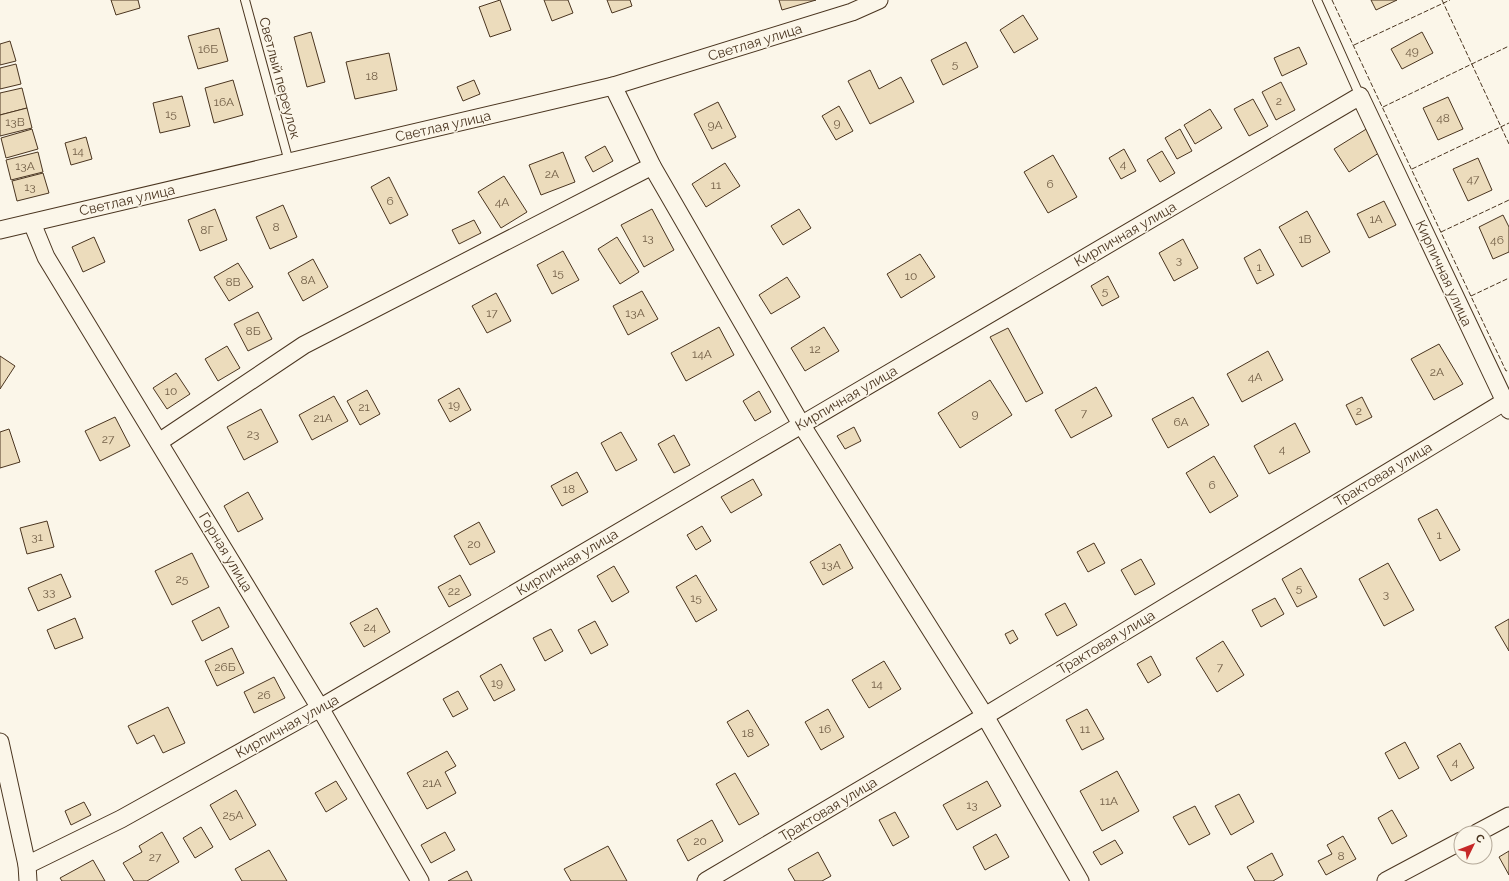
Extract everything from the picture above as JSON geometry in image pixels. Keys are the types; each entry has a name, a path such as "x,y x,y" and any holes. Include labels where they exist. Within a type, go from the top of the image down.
{"street":[{"name":"Светлая улица","path":"0,230 614,86 852,12 879,0"},
{"path":"614,86 652,166 801,424 985,716 1080,881"},
{"name":"Кирпичная улица","path":"27,873 320,708 1360,96 1508,403"},
{"path":"159,442 304,345 652,166"},
{"name":"Горная улица","path":"32,223 46,257 320,708 420,881"},
{"name":"Трактовая улица","path":"706,881 1508,403"},
{"path":"0,742 27,873"},
{"path":"1492,825 1509,816"},
{"path":"1386,881 1453,846"}],"lane":[{"name":"Светлый переулок","path":"245,0 289,162"},
{"path":"1318,0 1360,96"}],"building":[{"path":"111,0 138,0 140,8 116,15"},
{"path":"500,0 511,30 490,37 479,7"},
{"path":"544,0 568,0 573,13 552,21"},
{"path":"607,0 630,0 632,6 612,13"},
{"path":"779,0 816,0 782,10"},
{"path":"1371,0 1397,0 1376,10"},
{"path":"1023,15 1038,39 1014,53 1000,30"},
{"path":"219,28 228,61 198,69 188,36"},
{"path":"311,32 325,82 307,87 294,37"},
{"path":"1422,32 1433,53 1402,69 1391,49"},
{"path":"10,41 16,61 0,65 0,44"},
{"path":"966,42 978,67 943,85 931,60"},
{"path":"1299,47 1307,64 1282,76 1274,58"},
{"path":"389,53 397,90 355,99 346,62"},
{"path":"16,64 21,84 0,89 0,68"},
{"path":"870,70 879,89 901,77 914,102 870,124 848,81"},
{"path":"233,80 243,115 214,123 205,88"},
{"path":"474,80 480,94 463,101 457,87"},
{"path":"1281,82 1295,110 1276,120 1262,92"},
{"path":"22,88 27,108 0,115 0,93"},
{"path":"182,96 190,126 160,133 153,103"},
{"path":"1448,97 1463,129 1438,140 1423,108"},
{"path":"1253,99 1268,126 1249,136 1234,109"},
{"path":"718,102 736,137 712,149 694,114"},
{"path":"839,106 853,131 836,140 822,116"},
{"path":"27,108 32,128 0,136 0,115"},
{"path":"1210,109 1222,128 1195,144 1184,125"},
{"path":"1368,128 1382,151 1349,172 1334,149"},
{"path":"32,129 38,149 6,158 1,138"},
{"path":"1180,129 1192,151 1177,159 1165,138"},
{"path":"86,137 92,159 71,165 65,143"},
{"path":"605,146 613,161 593,172 585,157"},
{"path":"1124,149 1136,171 1121,179 1109,158"},
{"path":"1162,151 1175,173 1160,182 1147,160"},
{"path":"38,152 43,172 11,180 6,160"},
{"path":"563,152 575,182 541,195 529,165"},
{"path":"1053,155 1077,197 1048,213 1024,172"},
{"path":"1478,158 1492,190 1468,201 1453,169"},
{"path":"725,163 740,186 706,207 692,184"},
{"path":"43,173 49,193 17,201 12,181"},
{"path":"504,176 527,212 501,228 478,192"},
{"path":"389,177 408,215 390,224 371,187"},
{"path":"1384,201 1396,225 1369,238 1357,214"},
{"path":"283,205 297,237 270,249 256,217"},
{"path":"215,209 227,240 200,251 188,220"},
{"path":"652,209 674,250 644,267 621,225"},
{"path":"799,209 811,228 783,245 771,226"},
{"path":"1307,211 1330,252 1302,267 1279,227"},
{"path":"1503,215 1509,227 1509,252 1493,259 1479,227"},
{"path":"474,220 481,233 459,244 452,230"},
{"path":"94,237 105,262 83,272 72,247"},
{"path":"617,237 639,272 620,284 598,249"},
{"path":"1183,239 1198,268 1174,281 1159,253"},
{"path":"1260,249 1274,275 1257,284 1244,258"},
{"path":"563,251 579,280 552,294 537,265"},
{"path":"920,254 935,277 901,298 887,274"},
{"path":"313,259 328,287 303,301 288,273"},
{"path":"238,263 253,287 229,301 214,277"},
{"path":"1108,276 1119,297 1102,306 1091,286"},
{"path":"787,277 800,297 771,314 759,295"},
{"path":"642,291 658,319 628,335 613,306"},
{"path":"496,293 511,321 487,333 472,306"},
{"path":"258,312 272,339 248,351 234,324"},
{"path":"719,327 734,355 686,381 671,353"},
{"path":"824,327 839,351 805,371 791,348"},
{"path":"1008,328 1043,393 1026,402 990,337"},
{"path":"1439,344 1463,384 1434,400 1411,359"},
{"path":"227,346 240,368 218,381 205,359"},
{"path":"1268,351 1283,380 1242,402 1227,374"},
{"path":"0,356 15,366 0,389"},
{"path":"176,373 190,394 167,409 153,388"},
{"path":"990,380 1012,415 960,448 938,413"},
{"path":"1096,387 1112,416 1071,438 1055,410"},
{"path":"459,388 471,410 450,422 438,400"},
{"path":"367,390 380,414 360,425 347,401"},
{"path":"759,391 771,412 755,421 743,401"},
{"path":"334,396 348,421 312,440 299,415"},
{"path":"1193,397 1209,425 1168,448 1152,419"},
{"path":"1362,397 1372,417 1356,425 1346,405"},
{"path":"261,409 278,442 244,460 227,427"},
{"path":"115,417 130,446 100,461 85,431"},
{"path":"1295,423 1310,452 1269,474 1254,446"},
{"path":"854,427 861,441 845,449 837,436"},
{"path":"9,429 20,462 0,468 0,432"},
{"path":"621,432 637,460 616,471 601,443"},
{"path":"674,435 690,465 674,473 658,444"},
{"path":"1214,456 1238,496 1210,513 1186,473"},
{"path":"577,472 588,492 562,506 551,486"},
{"path":"753,479 762,495 731,513 721,497"},
{"path":"248,492 263,519 238,532 224,506"},
{"path":"1437,509 1460,550 1440,561 1418,519"},
{"path":"47,521 54,547 27,554 20,528"},
{"path":"479,522 495,552 470,565 454,536"},
{"path":"702,526 711,541 696,550 687,535"},
{"path":"1094,543 1105,563 1088,572 1077,552"},
{"path":"840,544 853,568 823,585 810,562"},
{"path":"192,553 209,587 172,605 155,571"},
{"path":"1141,559 1155,584 1135,595 1121,570"},
{"path":"1388,563 1414,610 1384,626 1359,579"},
{"path":"614,566 629,592 612,602 597,576"},
{"path":"1301,568 1317,597 1297,607 1282,579"},
{"path":"61,574 71,597 38,611 28,588"},
{"path":"460,575 471,595 449,607 438,587"},
{"path":"696,575 717,610 696,622 676,587"},
{"path":"1275,598 1284,614 1261,627 1252,610"},
{"path":"1065,603 1077,625 1057,636 1045,614"},
{"path":"219,607 229,627 202,641 192,621"},
{"path":"377,608 390,632 364,647 350,623"},
{"path":"75,618 83,638 55,649 47,630"},
{"path":"1509,619 1509,651 1495,627"},
{"path":"595,621 608,645 591,654 578,630"},
{"path":"551,629 563,651 545,661 533,638"},
{"path":"1013,630 1018,639 1010,644 1005,634"},
{"path":"1223,641 1244,675 1217,692 1196,658"},
{"path":"232,648 244,673 217,686 205,661"},
{"path":"1151,656 1161,675 1148,683 1137,664"},
{"path":"884,661 901,689 869,708 852,680"},
{"path":"501,664 515,690 494,701 480,676"},
{"path":"274,677 285,698 254,713 244,692"},
{"path":"458,691 468,709 453,717 443,699"},
{"path":"168,707 185,743 163,753 154,735 137,744 128,726"},
{"path":"828,709 844,737 821,750 805,722"},
{"path":"1087,709 1104,739 1082,750 1066,720"},
{"path":"748,710 769,745 748,757 727,722"},
{"path":"1405,742 1419,768 1399,779 1385,753"},
{"path":"1460,743 1474,768 1451,781 1437,756"},
{"path":"447,751 456,766 445,772 456,793 427,809 407,773"},
{"path":"1117,771 1139,811 1102,831 1080,791"},
{"path":"735,773 759,814 739,825 716,784"},
{"path":"336,781 347,799 326,812 315,793"},
{"path":"987,781 1001,806 957,830 943,805"},
{"path":"236,790 256,825 230,840 210,805"},
{"path":"1239,794 1254,822 1231,835 1215,806"},
{"path":"84,802 91,815 71,825 65,811"},
{"path":"1195,806 1210,834 1189,845 1173,817"},
{"path":"1392,810 1407,836 1392,844 1378,818"},
{"path":"895,812 909,837 893,846 879,820"},
{"path":"712,820 723,841 688,861 677,840"},
{"path":"201,827 213,847 195,858 183,838"},
{"path":"162,832 179,862 147,881 134,881 123,863 142,852 139,846"},
{"path":"445,832 455,850 431,863 421,845"},
{"path":"996,834 1009,857 985,870 973,847"},
{"path":"1343,836 1356,859 1326,875 1318,861 1332,854 1327,845"},
{"path":"1115,840 1123,853 1101,865 1093,852"},
{"path":"608,846 627,881 571,881 564,869"},
{"path":"269,850 287,881 242,881 235,869"},
{"path":"1509,851 1509,875 1499,857"},
{"path":"818,852 831,876 822,881 795,881 788,869"},
{"path":"1272,853 1283,875 1273,881 1255,881 1247,867"},
{"path":"93,860 105,881 62,881 60,878"},
{"path":"467,871 472,881 448,881"}],"fence":[{"path":"1332,0 1506,371 1509,370"},
{"path":"1442,0 1509,144"},
{"path":"1354,45 1450,0"},
{"path":"1383,107 1509,46"},
{"path":"1412,169 1509,123"},
{"path":"1441,232 1509,200"},
{"path":"1471,296 1509,278"}]}
